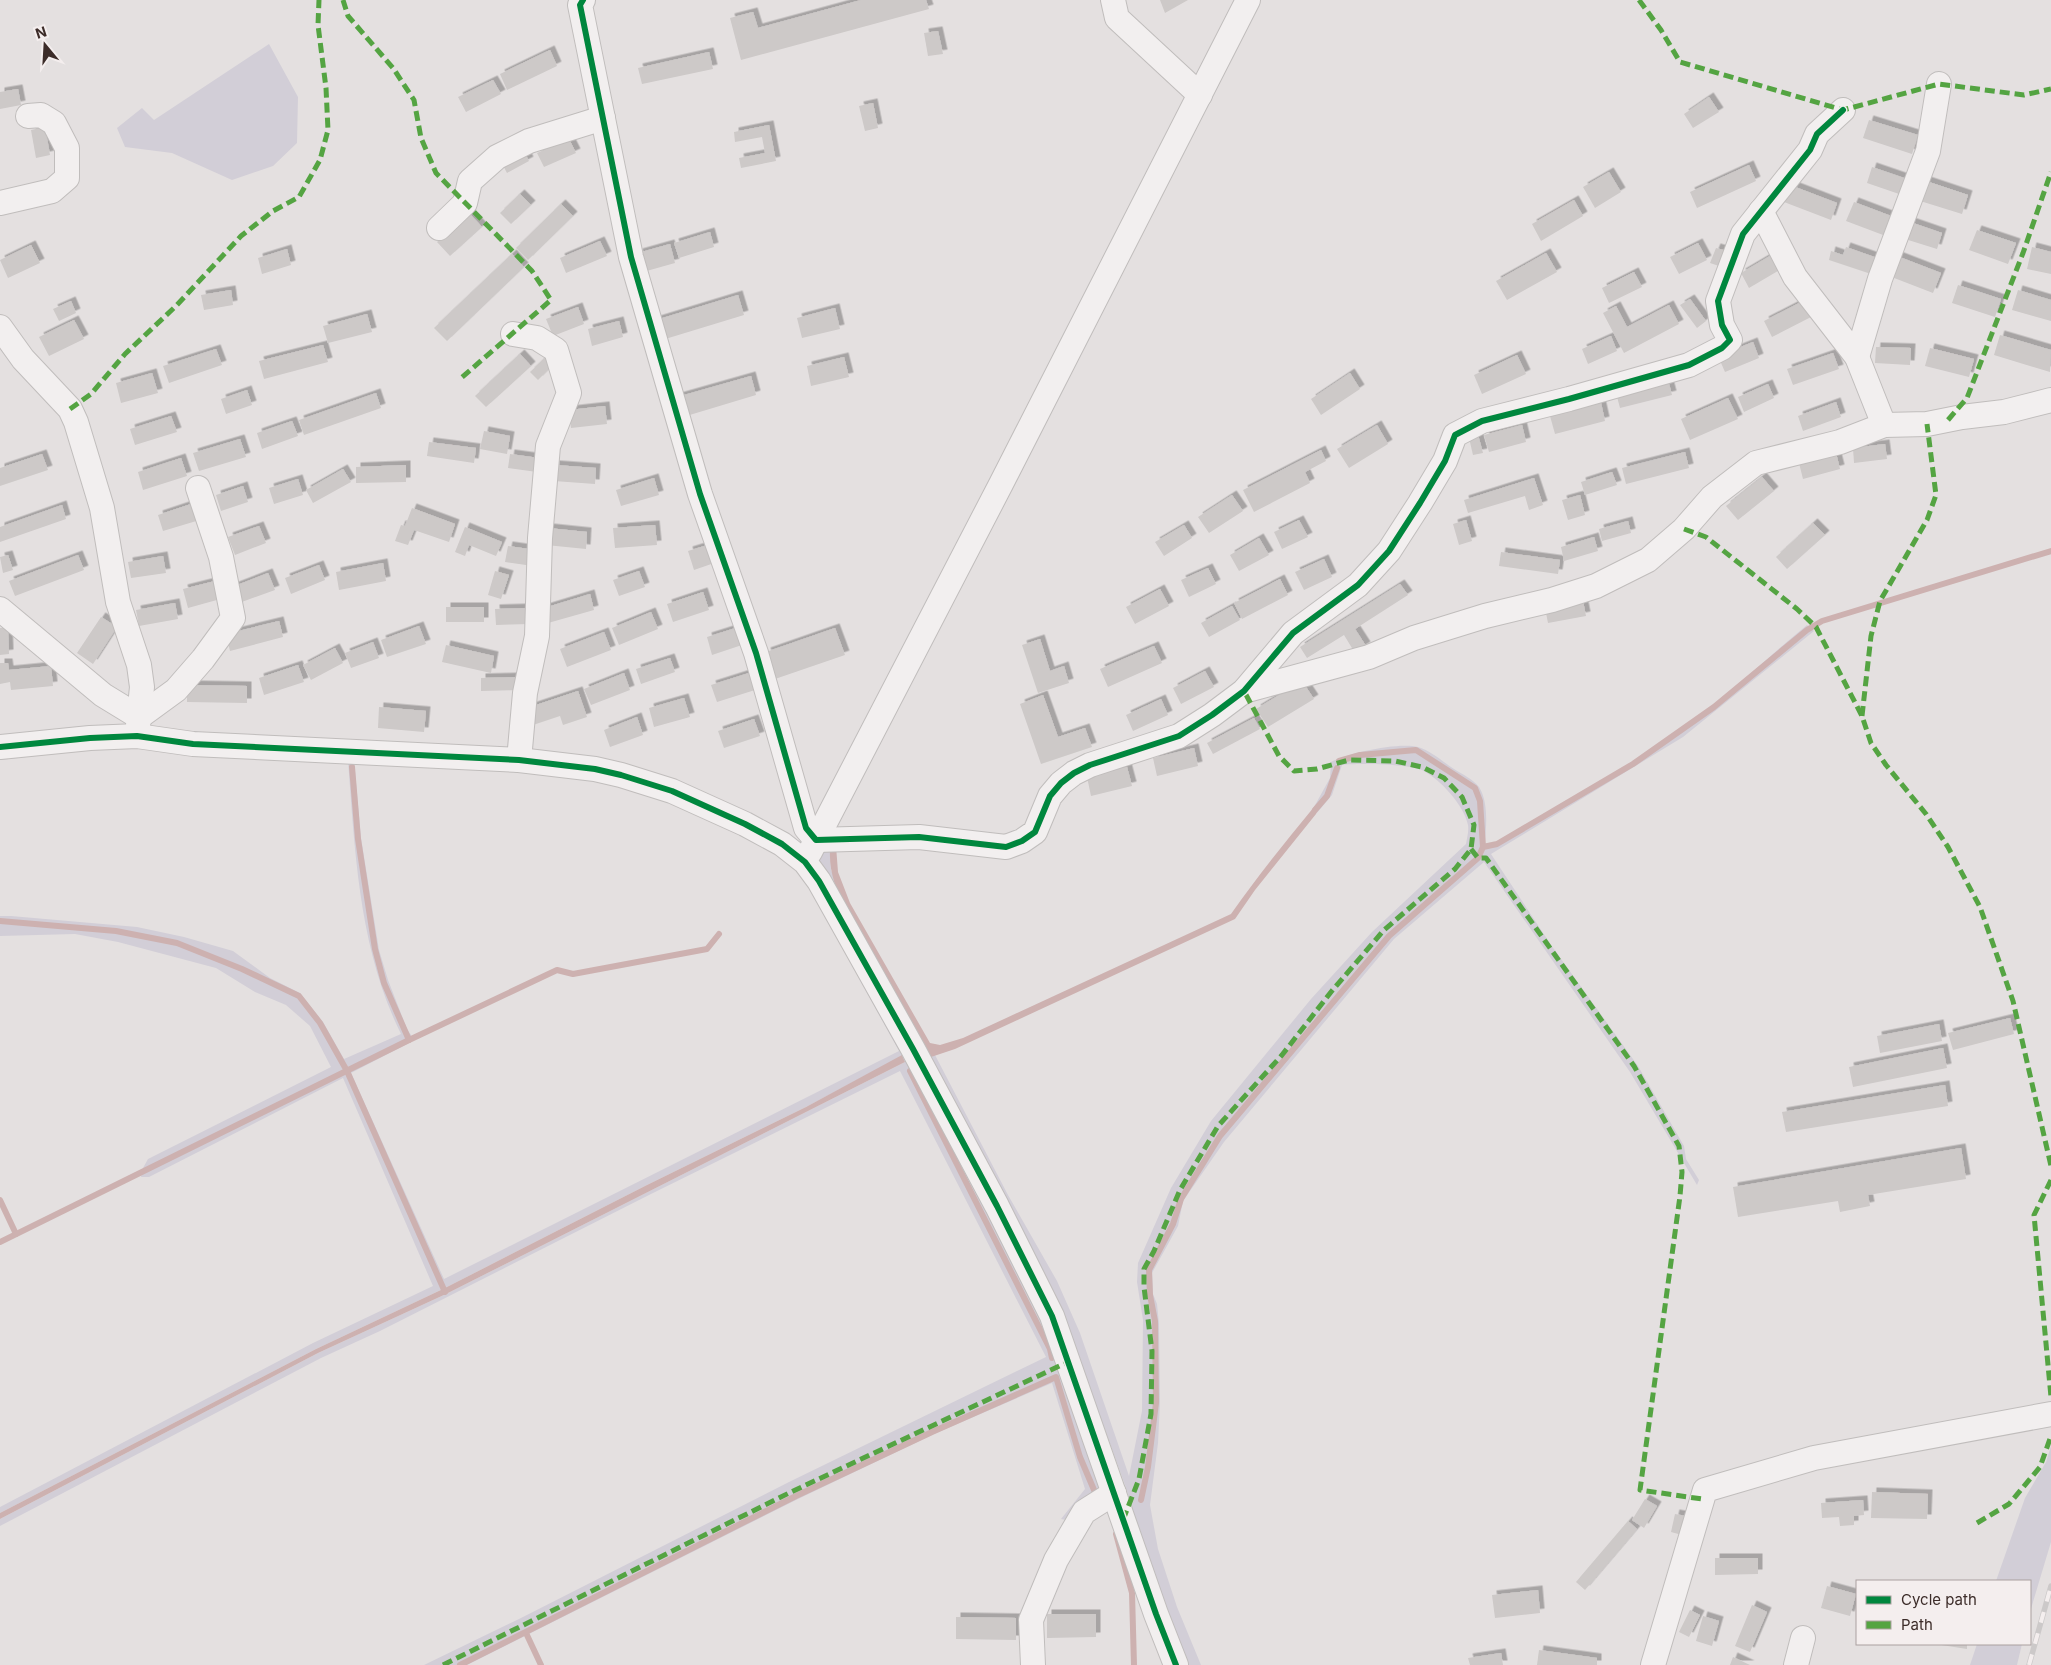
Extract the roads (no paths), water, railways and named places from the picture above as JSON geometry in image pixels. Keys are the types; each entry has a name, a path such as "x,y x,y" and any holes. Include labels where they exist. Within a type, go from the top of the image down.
{"street":[{"path":"583,0 580,5 631,257 700,494 756,653 806,828 816,840"},
{"path":"1112,0 1117,18 1200,95"},
{"path":"805,862 1248,0"},
{"path":"1857,357 1880,279 1928,151 1939,84"},
{"path":"816,840 919,838 1006,847 1022,842 1035,832 1050,796 1061,783 1074,773 1090,765 1179,736 1212,715 1244,691 1293,633 1358,585 1389,551 1445,461 1455,435 1482,421 1689,365 1722,348 1730,340 1722,325 1718,301 1743,234 1810,150 1817,134 1843,110"},
{"path":"0,203 52,191 66,178 67,148 54,123 41,115 28,116"},
{"path":"440,228 465,203 470,181 497,158 529,141 603,118"},
{"path":"1761,211 1795,277 1857,357 1884,425"},
{"path":"0,327 23,359 70,409 76,422 102,508 118,602 140,665 142,687 138,727"},
{"path":"514,334 536,338 556,350 569,393 548,446 540,538 537,636 525,693 519,760"},
{"path":"1244,691 1370,658 1414,638 1596,586 1648,560 1684,529 1712,497 1756,463 1840,442 1884,425 1927,424 1962,417 2004,412 2051,400"},
{"path":"0,747 90,738 138,727 176,690 203,659 234,618 220,557 198,488"},
{"path":"0,609 103,695 138,727 193,744 519,760 595,769 672,791 745,824 782,844 805,862 819,881 913,1049 997,1206 1052,1316 1176,1665"},
{"path":"1653,1665 1705,1490 1814,1458 2051,1414"},
{"path":"1033,1665 1031,1620 1056,1560 1084,1512 1114,1494"},
{"path":"1796,1665 1803,1638"}],"waterway":[{"path":"1141,1500 1148,1467 1156,1403 1155,1321 1150,1295 1149,1270 1173,1224 1181,1199 1220,1136 1389,936 1478,858 1483,847 1497,844 1633,764 1714,707 1807,630 1822,621 2051,551"},
{"path":"1339,761 1360,755 1416,750 1475,788 1480,801 1483,847"},
{"path":"352,767 358,839 375,949 384,983 409,1040"},
{"path":"1315,810 1327,796 1337,768"},
{"path":"0,921 116,931 177,943 242,969 299,996 320,1023 347,1071 445,1292"},
{"path":"0,1242 409,1040 557,970 573,974 707,949 719,934"},
{"path":"910,1071 1050,1349 1052,1358"},
{"path":"0,1200 16,1234"},
{"path":"460,1665 796,1496 932,1432 1056,1377 1080,1457 1097,1497"},
{"path":"1116,1534 1132,1593 1134,1665"},
{"path":"526,1633 541,1665"}],"railway":[{"path":"2029,1665 2051,1586"}]}
